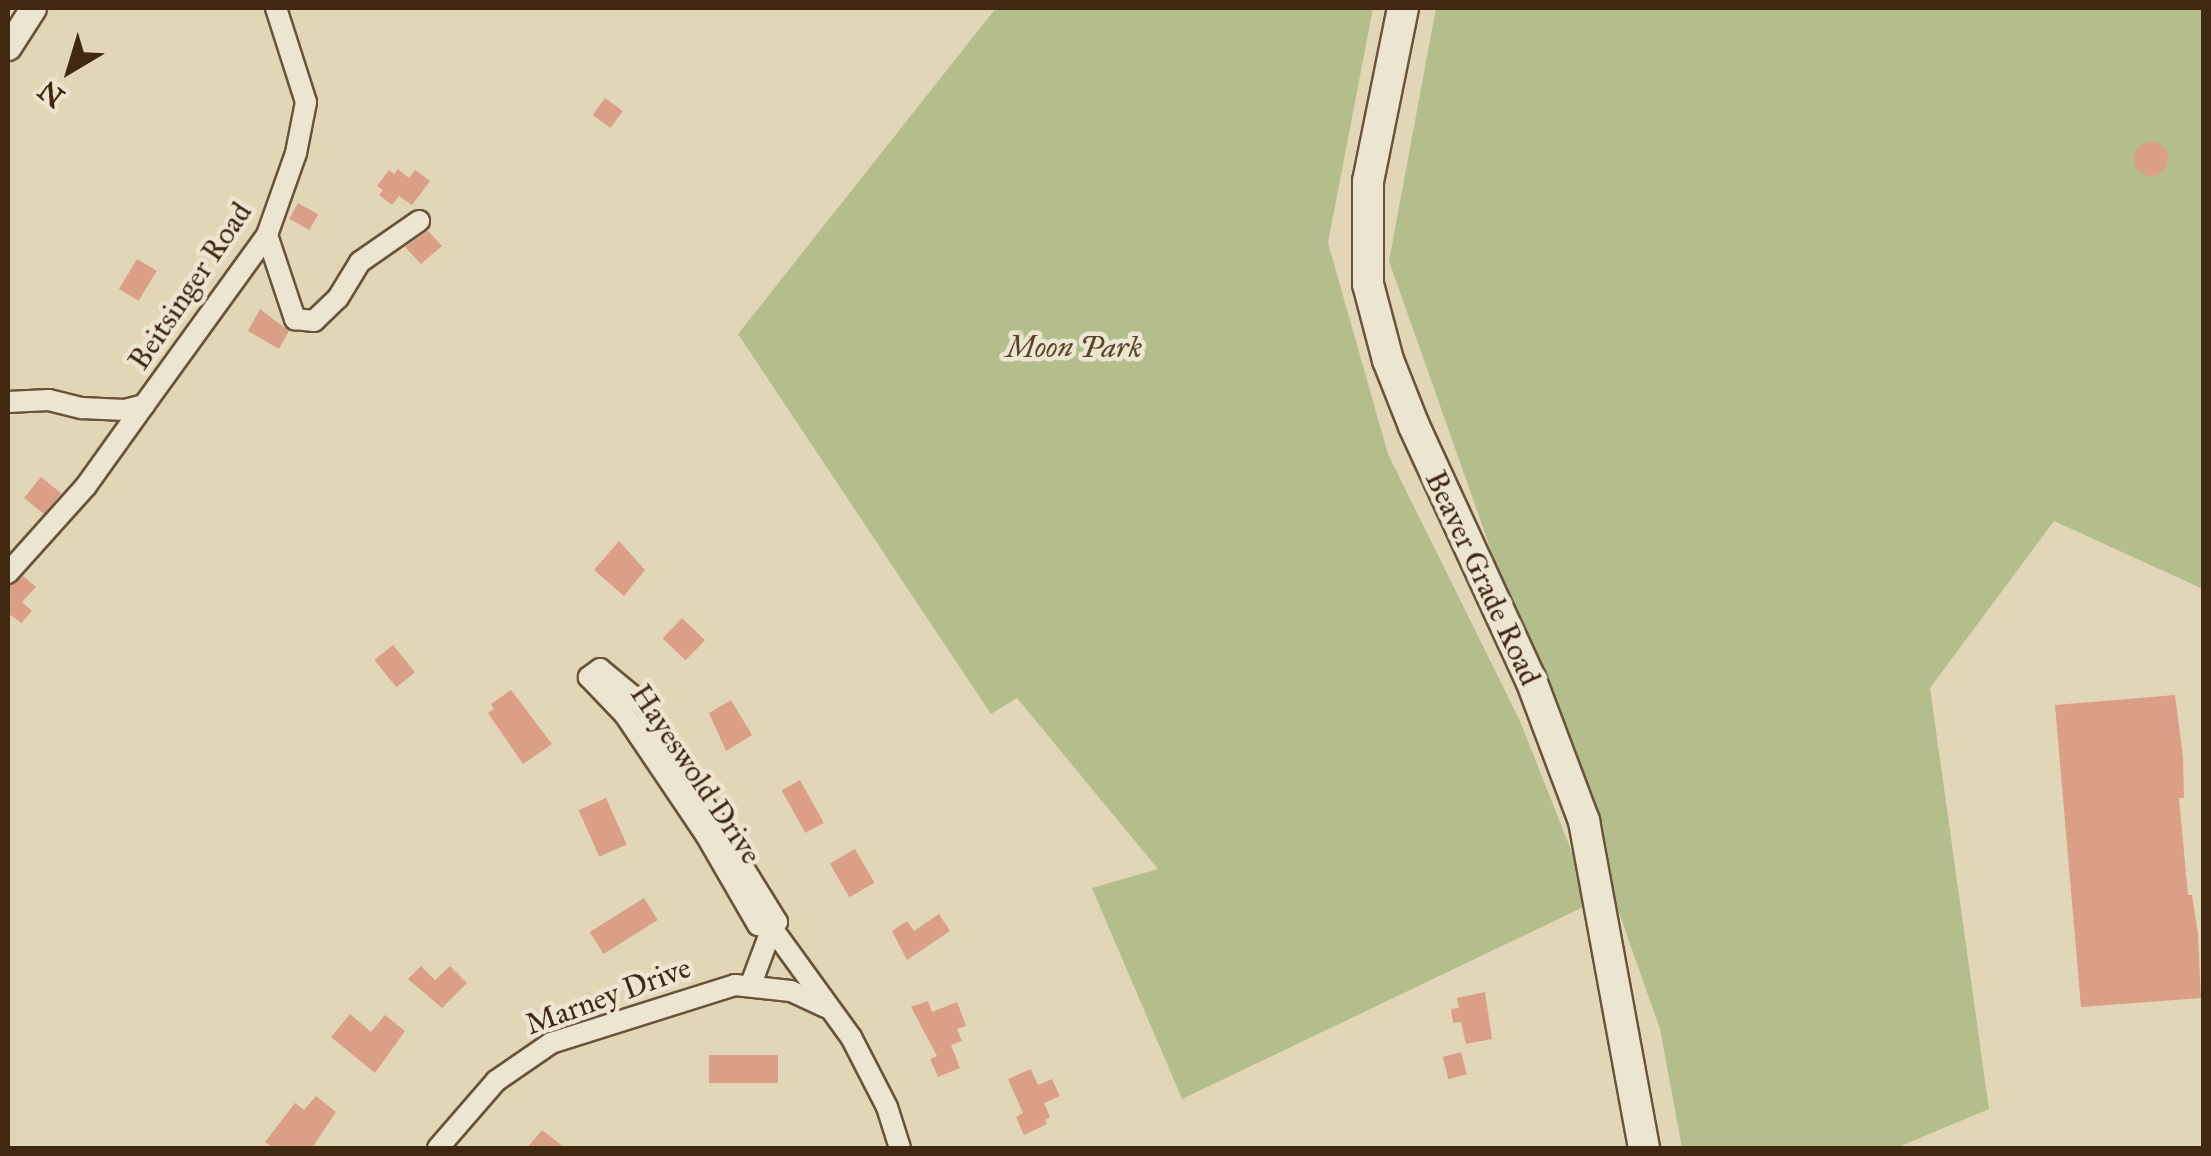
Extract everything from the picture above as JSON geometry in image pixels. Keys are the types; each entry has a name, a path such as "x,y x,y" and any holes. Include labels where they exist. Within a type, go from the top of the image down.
{"main road":[{"name":"Beaver Grade Road","path":"1402,8 1368,181 1368,284 1388,360 1424,451 1531,680 1584,821 1644,1148"}],"street":[{"path":"8,47 33,8"},
{"name":"Beitsinger Road","path":"8,402 48,400 82,408 124,410 144,406 267,235 296,153 306,102 276,8"},
{"path":"267,235 295,319 314,321 327,312 360,262 419,221"},
{"path":"8,572 86,486 144,406"},
{"name":"Hayeswold Drive","path":"772,928 778,922 766,899 641,703 608,672 594,672 590,677 635,730 758,925 772,928 832,1010 877,1084 900,1148"},
{"path":"751,984 772,928"},
{"name":"Marney Drive","path":"438,1148 496,1081 550,1043 718,988 751,984 791,992 832,1010"}],"green space":[{"name":"Moon Park","path":"996,8 1373,8 1328,243 1388,454 1520,721 1592,903 1182,1099 1092,888 1158,869 1017,698 991,714 738,334"},
{"path":"1436,8 2203,8 2203,589 2054,521 1930,688 1989,1109 1896,1148 1682,1148 1660,1029 1389,261"}],"building":[{"path":"605,98 623,111 610,128 593,115"},
{"path":"2151,142 2163,147 2168,159 2163,171 2151,176 2139,171 2134,159 2139,147"},
{"path":"398,169 409,178 415,170 430,181 412,205 399,196 392,205 379,195 383,190 377,186 389,170 394,174"},
{"path":"298,203 318,214 309,230 289,219"},
{"path":"428,231 442,246 421,264 405,247"},
{"path":"137,259 157,271 139,301 119,289"},
{"path":"260,309 289,331 279,349 248,331"},
{"path":"41,477 61,493 44,514 24,498"},
{"path":"619,541 645,570 624,596 594,570"},
{"path":"23,576 36,587 22,602 32,611 21,623 11,615 8,618 8,586"},
{"path":"682,618 705,640 686,660 663,638"},
{"path":"393,645 415,672 396,687 374,660"},
{"path":"511,690 552,744 523,764 488,713 494,709 491,704"},
{"path":"2175,695 2183,757 2184,798 2179,798 2188,895 2192,895 2198,934 2201,998 2081,1007 2055,705"},
{"path":"731,700 752,735 726,751 709,713"},
{"path":"800,780 824,823 805,833 782,790"},
{"path":"606,798 627,845 599,857 579,810"},
{"path":"855,849 875,883 849,897 830,864"},
{"path":"644,898 658,920 604,954 590,932"},
{"path":"939,914 950,931 907,960 892,931 907,921 914,931"},
{"path":"421,966 435,980 450,966 467,983 442,1008 408,979"},
{"path":"1485,992 1492,1039 1466,1044 1461,1022 1453,1023 1451,1009 1459,1008 1457,998"},
{"path":"928,1001 932,1012 957,1002 966,1026 957,1029 962,1041 951,1045 960,1068 938,1077 930,1059 937,1056 911,1007"},
{"path":"350,1014 371,1032 385,1015 405,1031 375,1073 331,1037"},
{"path":"1461,1052 1467,1074 1449,1079 1443,1057"},
{"path":"709,1055 778,1055 778,1083 709,1083"},
{"path":"1031,1069 1038,1085 1052,1079 1060,1096 1044,1103 1050,1117 1045,1120 1047,1124 1024,1135 1016,1117 1023,1113 1008,1079"},
{"path":"316,1096 336,1112 312,1148 274,1148 265,1142 295,1103 304,1110"},
{"path":"542,1130 565,1148 527,1148"}]}
